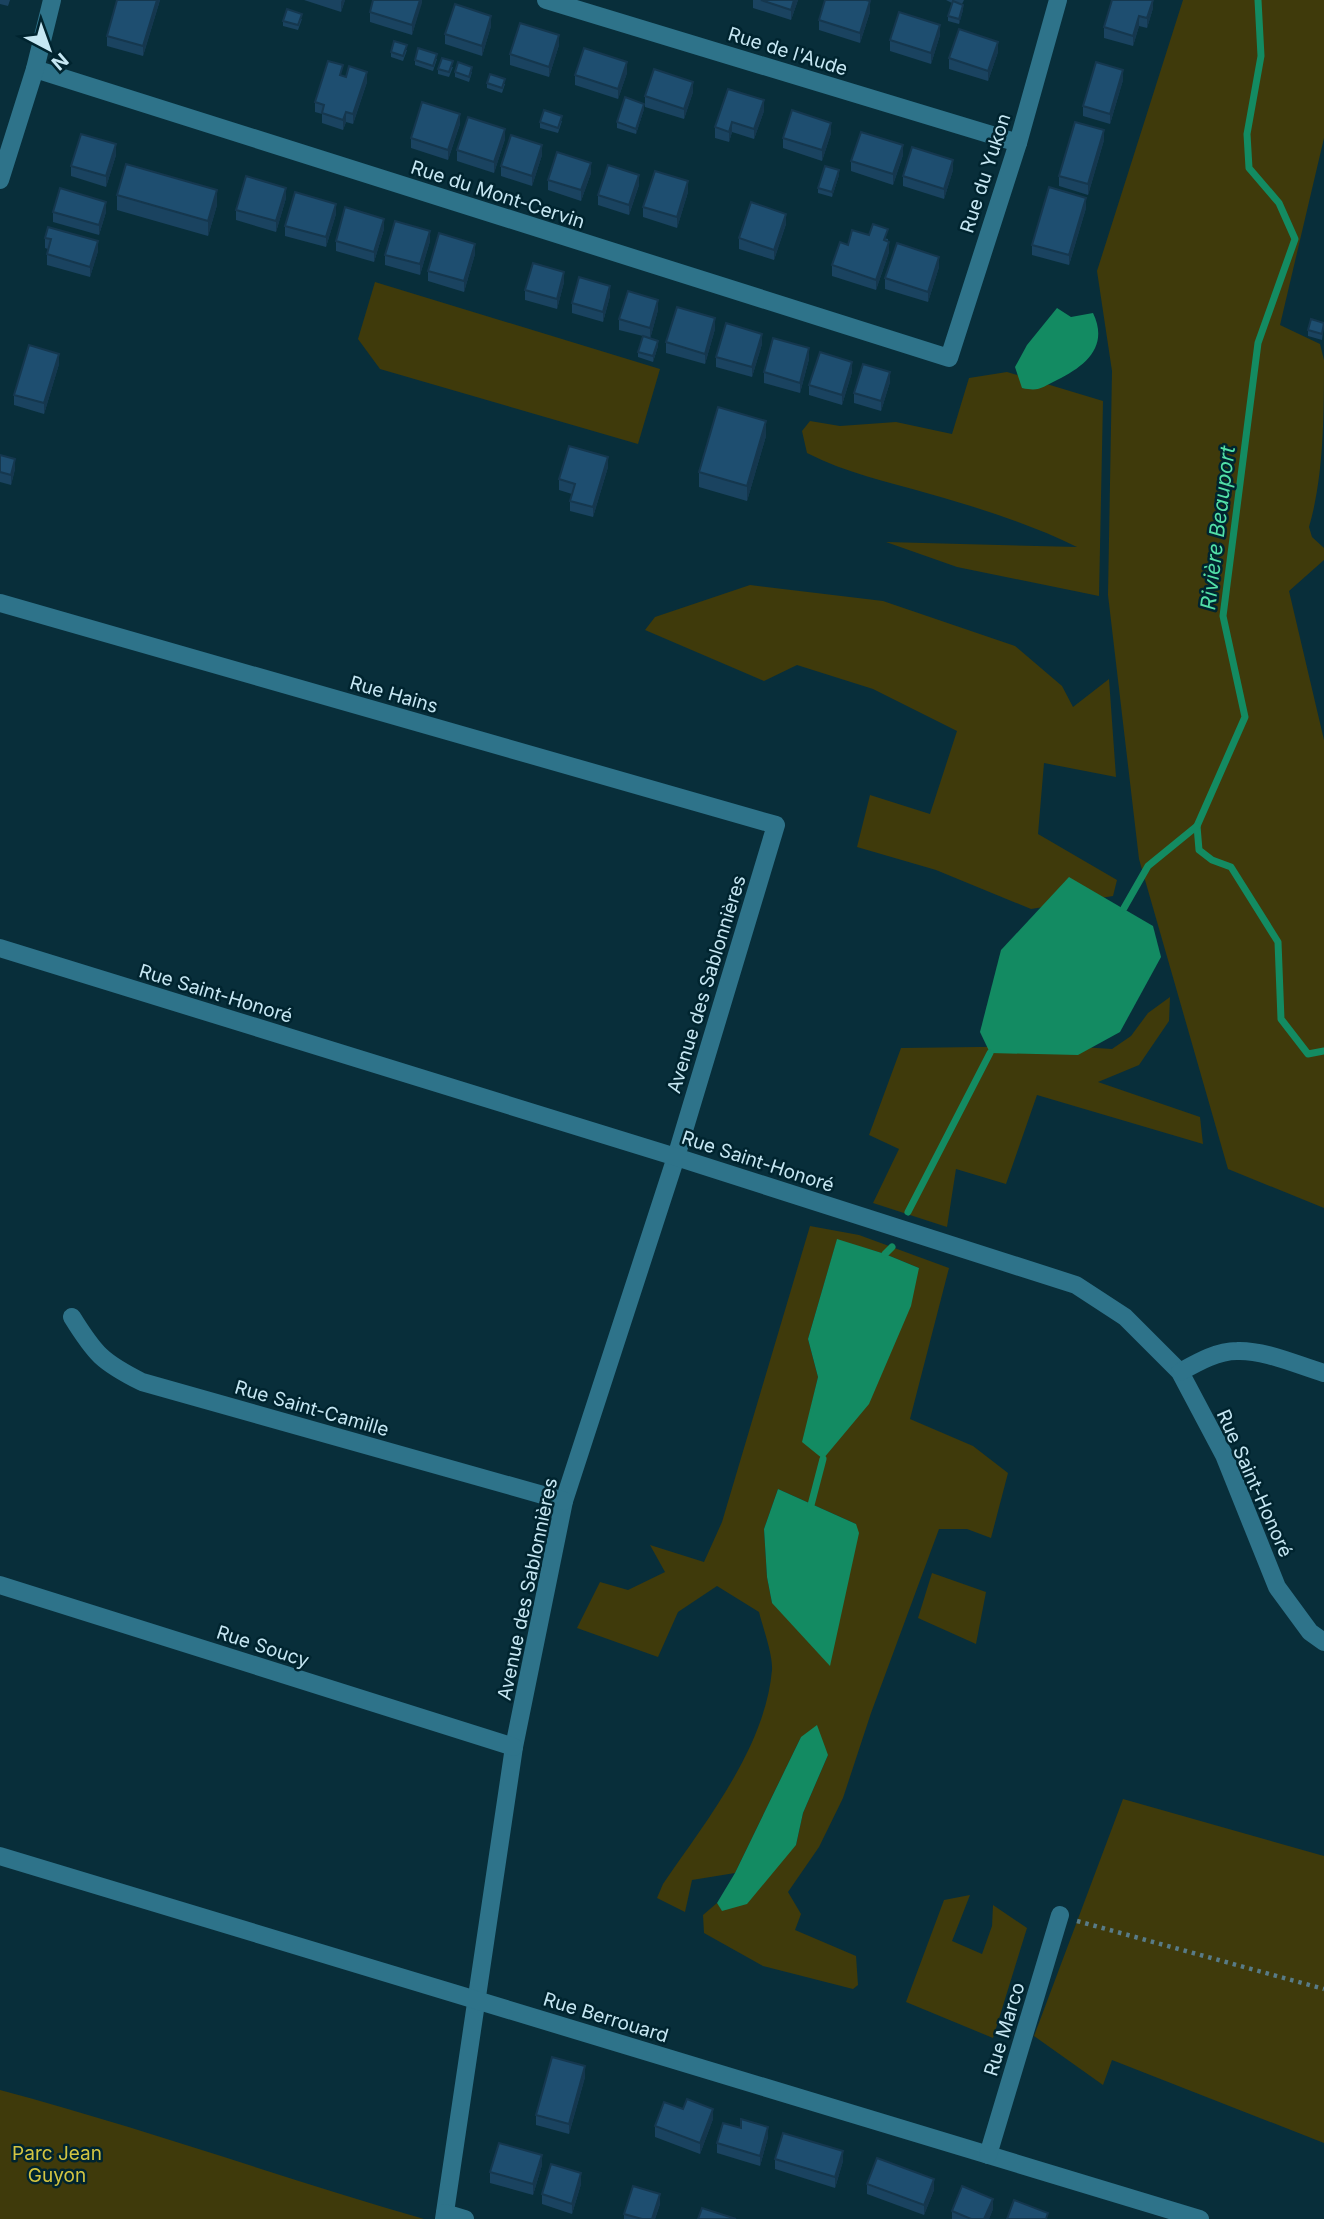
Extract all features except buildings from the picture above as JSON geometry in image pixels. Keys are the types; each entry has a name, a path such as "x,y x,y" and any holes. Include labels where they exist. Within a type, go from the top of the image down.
{"street":[{"path":"0,180 35,69 52,0"},
{"name":"Rue de l'Aude","path":"546,0 1018,143"},
{"name":"Rue du Yukon","path":"949,358 1018,143 1058,0"},
{"name":"Rue du Mont-Cervin","path":"35,69 949,358"},
{"name":"Rue Hains","path":"0,603 776,825"},
{"name":"Avenue des Sablonnières","path":"445,2216 514,1747 564,1501 676,1157 776,825"},
{"name":"Rue Saint-Honoré","path":"0,948 676,1157 1076,1285 1125,1317 1180,1371 1224,1455 1277,1587 1310,1632 1324,1642"},
{"name":"Rue Saint-Camille","path":"72,1317 92,1349 115,1368 142,1382 564,1501"},
{"path":"1180,1371 1208,1357 1238,1351 1263,1355 1324,1373"},
{"name":"Rue Soucy","path":"0,1585 514,1747"},
{"name":"Rue Berrouard","path":"0,1856 1200,2219"},
{"name":"Rue Marco","path":"988,2155 1060,1915"},
{"path":"445,2216 465,2219"}],"path":[{"path":"1060,1915 1324,1989"}],"green space":[{"path":"1183,0 1324,0 1324,138 1280,325 1320,344 1324,360 1320,466 1309,527 1312,537 1324,548 1324,560 1289,591 1324,740 1324,1208 1228,1169 1139,859 1108,595 1112,371 1097,271"},
{"path":"375,282 660,369 638,444 380,369 358,339"},
{"path":"1007,372 1103,401 1099,596 957,567 886,542 1077,547 1005,517 852,472 807,453 802,431 810,421 840,426 896,422 952,434 969,378"},
{"path":"750,585 883,601 1015,646 1062,686 1073,707 1109,679 1116,777 1044,763 1038,834 1117,880 1113,896 1031,909 936,870 857,847 870,795 930,814 957,731 873,689 797,665 764,681 645,630 655,617"},
{"path":"1170,997 1169,1021 1139,1065 1098,1082 1200,1117 1203,1144 1037,1095 1006,1184 956,1169 947,1227 873,1203 899,1149 869,1135 901,1048 1065,1046 1112,1049 1131,1036 1148,1013"},
{"path":"810,1226 859,1235 949,1268 910,1419 973,1446 1008,1473 991,1538 967,1529 939,1529 871,1713 843,1798 819,1847 788,1892 801,1914 795,1930 856,1956 858,1985 853,1989 763,1966 704,1933 703,1915 717,1903 722,1910 796,1845 803,1813 828,1755 801,1737 735,1873 692,1880 685,1912 657,1898 663,1884 731,1783 758,1727 772,1670 759,1612 717,1586 678,1612 658,1657 577,1628 600,1582 628,1590 665,1572 650,1545 704,1562 722,1522","holes":["837,1240 885,1254 919,1268 803,1442 818,1377 808,1339","778,1489 856,1524 772,1603 767,1577 764,1529"]},
{"path":"932,1573 986,1592 976,1644 918,1618"},
{"path":"1123,1799 1324,1856 1324,2143 1112,2060 1103,2085 1034,2036"},
{"path":"970,1895 952,1941 982,1954 992,1926 993,1905 1027,1928 993,2038 906,2002 944,1900"},
{"name":"Parc Jean Guyon","path":"0,2090 107,2120 424,2219 0,2219"}],"shaded area":[{"path":"1057,308 1071,317 1093,313 1098,335 1096,345 1092,354 1068,374 1041,388 1022,388 1015,367 1027,345"},
{"path":"1069,877 1153,926 1161,957 1120,1032 1078,1055 990,1053 980,1032 1001,950"},
{"path":"837,1239 919,1268 911,1306 869,1404 823,1459 802,1442 818,1377 808,1339"},
{"path":"778,1489 856,1524 859,1533 830,1666 772,1603 767,1577 764,1529"},
{"path":"817,1725 828,1755 803,1813 796,1845 747,1904 722,1911 717,1903 735,1873 801,1737"}],"waterway":[{"name":"Rivière Beauport","path":"1258,0 1261,56 1247,134 1249,168 1279,203 1295,239 1258,343 1223,616 1245,717 1197,826 1199,850 1212,860 1231,867 1278,942 1281,1019 1308,1054 1324,1051"},
{"path":"1124,908 1148,866 1197,826"},
{"path":"908,1212 990,1053"},
{"path":"885,1254 892,1247"},
{"path":"811,1505 823,1459"}]}
